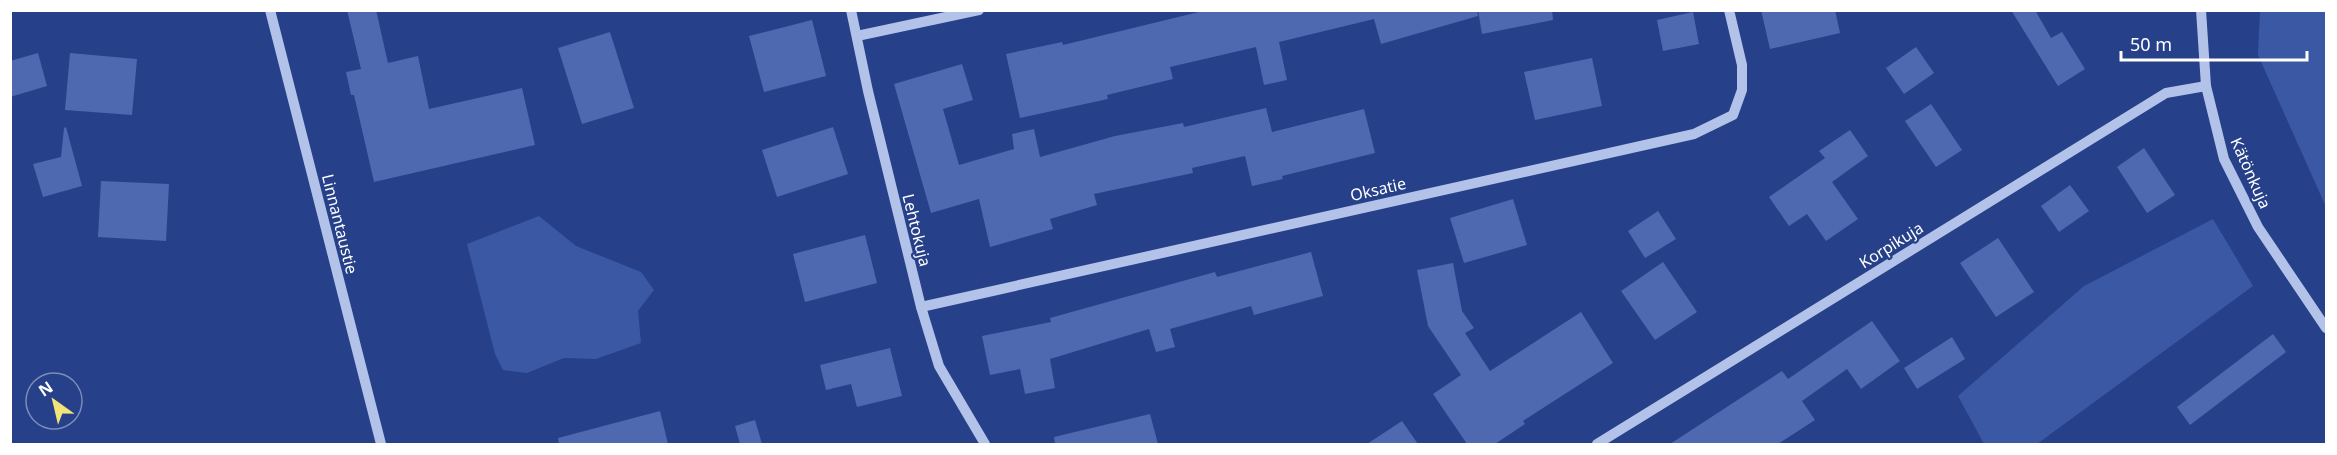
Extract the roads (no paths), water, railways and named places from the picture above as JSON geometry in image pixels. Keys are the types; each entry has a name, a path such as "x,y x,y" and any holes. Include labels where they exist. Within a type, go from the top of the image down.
{"street":[{"name":"Linnantaustie","path":"270,10 381,444"},
{"name":"Lehtokuja","path":"851,10 868,91 921,307 939,366 985,444"},
{"path":"857,36 979,10"},
{"name":"Oksatie","path":"921,307 1694,134 1733,115 1742,90 1742,65 1729,10"},
{"name":"Kätönkuja","path":"2201,10 2206,86 2224,159 2259,227 2326,328"},
{"name":"Korpikuja","path":"1597,444 2166,93 2206,86"}]}
